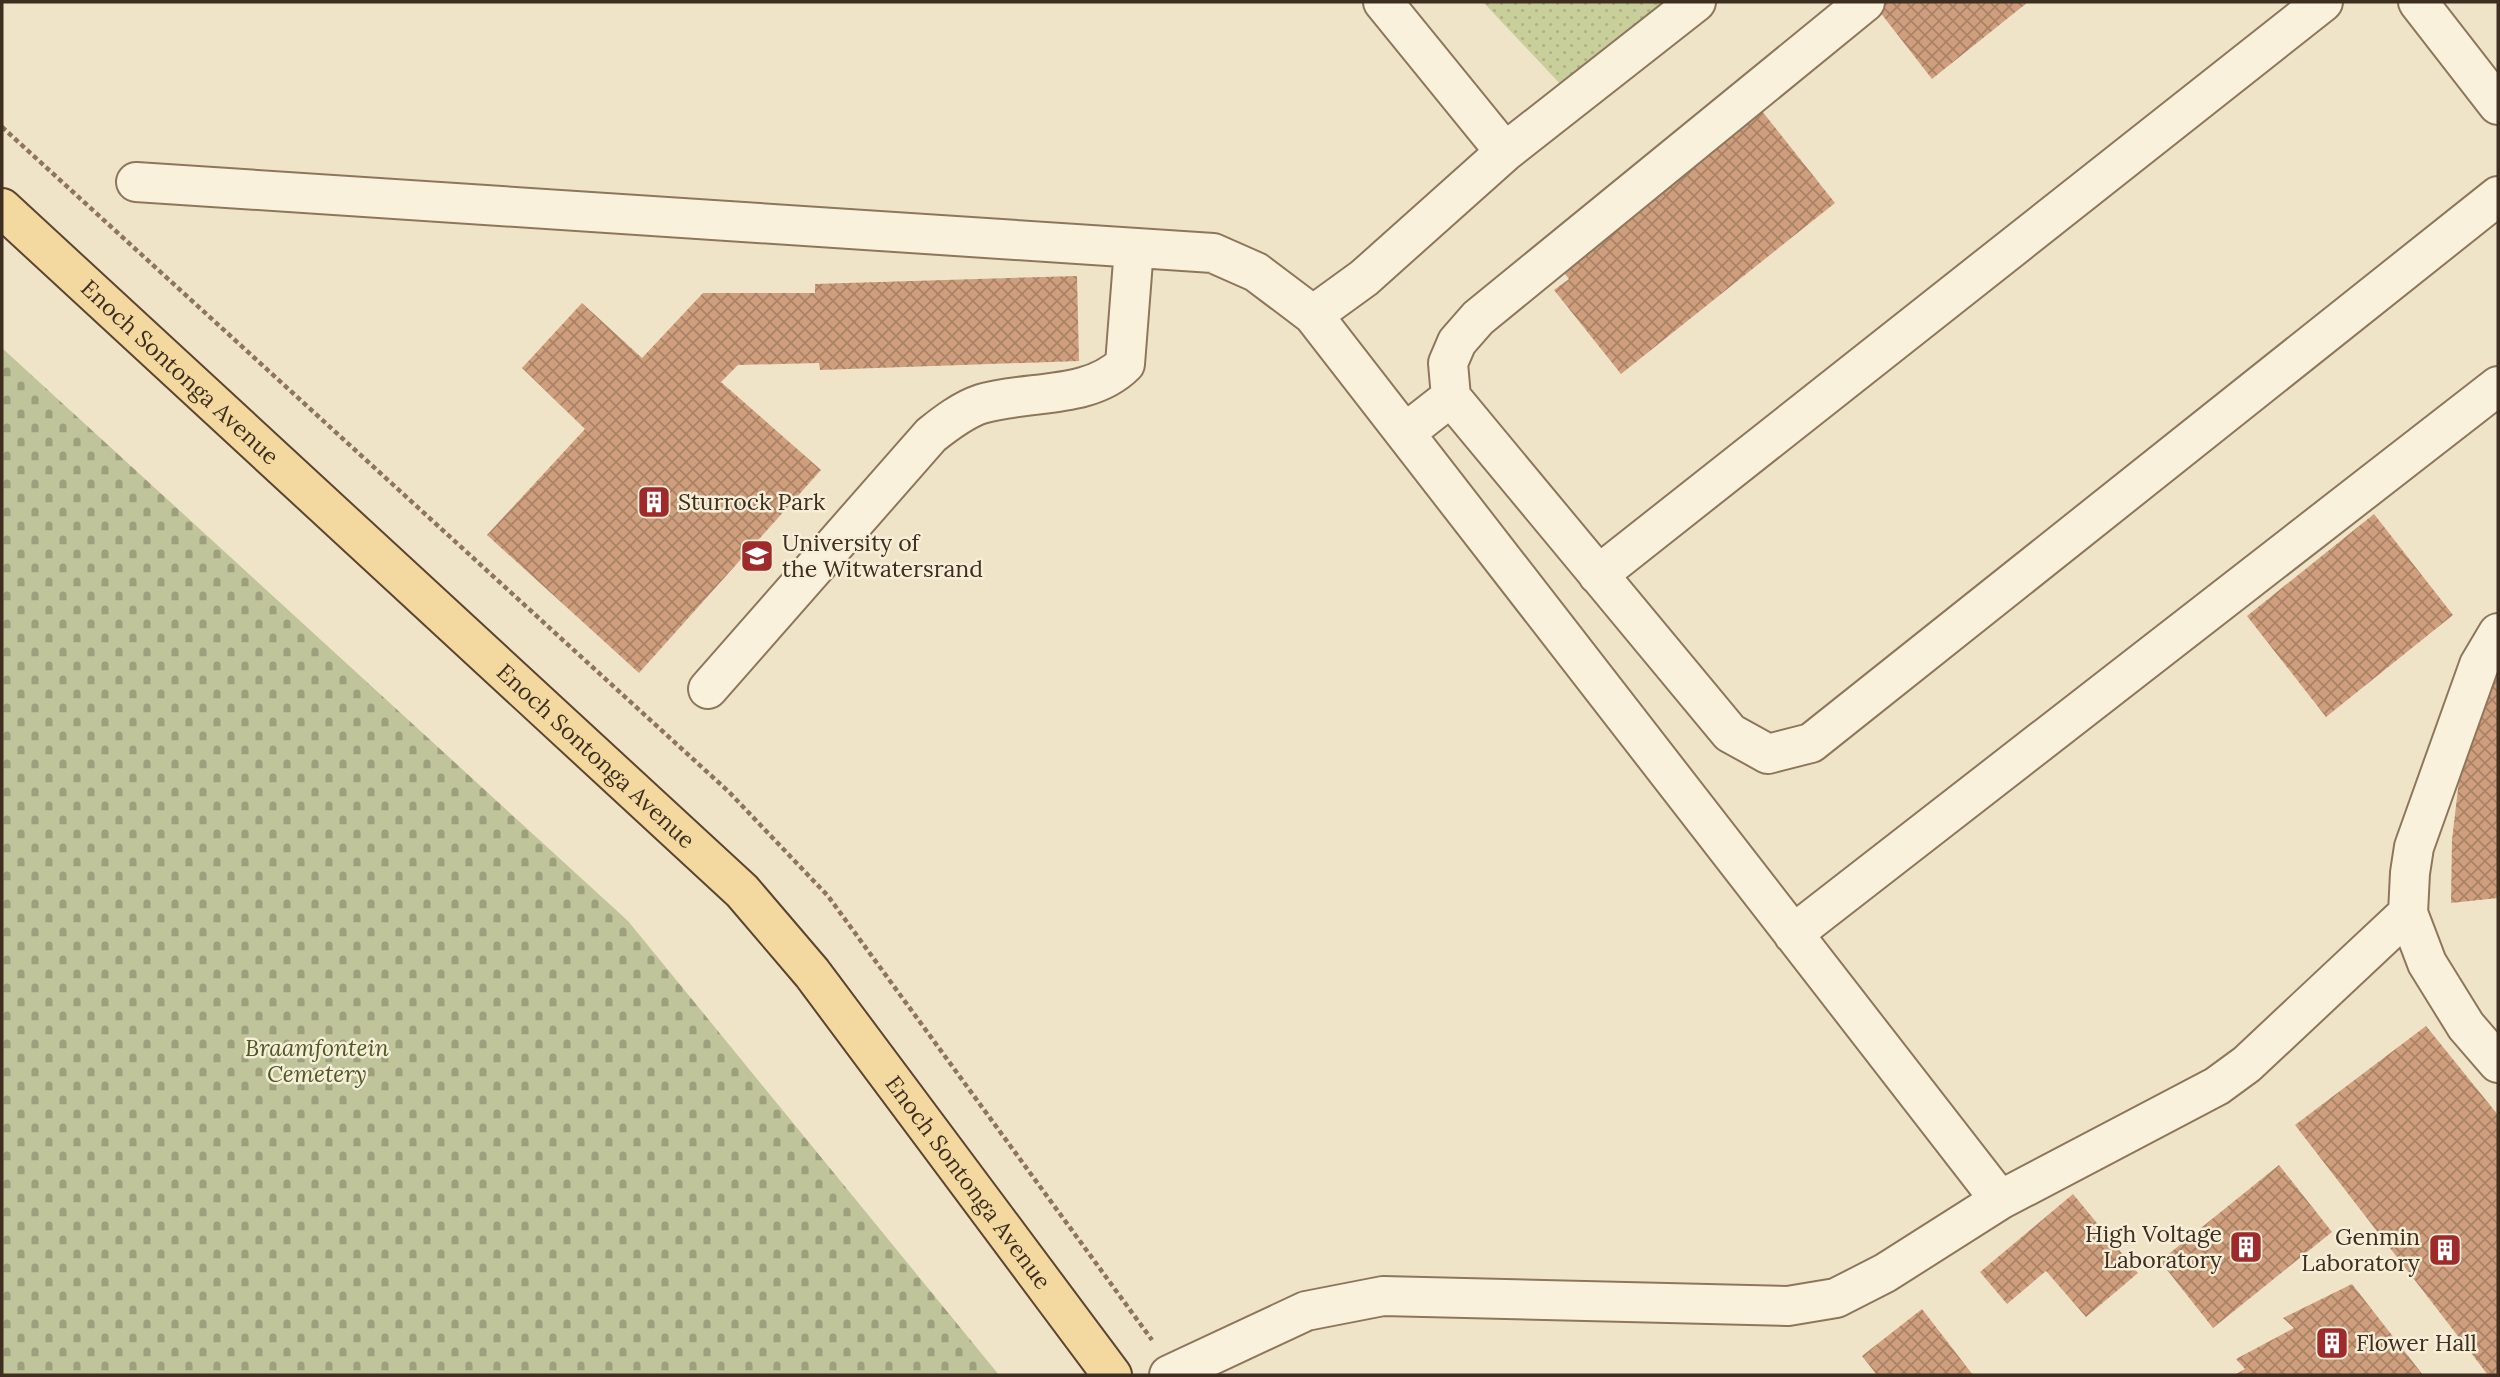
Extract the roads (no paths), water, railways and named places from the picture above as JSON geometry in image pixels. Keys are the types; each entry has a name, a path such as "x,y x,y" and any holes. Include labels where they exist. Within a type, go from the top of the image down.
{"main road":[{"name":"Enoch Sontonga Avenue","path":"2,208 742,891 812,974 1112,1375"}],"lane":[{"path":"1383,2 1505,152"},
{"path":"1313,316 1364,278 1505,152 1696,2"},
{"path":"1865,2 1478,318 1457,342 1448,363 1451,397 1730,733 1768,754 1811,743 2498,196"},
{"path":"1598,575 2323,2"},
{"path":"2418,2 2498,105"},
{"path":"136,182 1213,253 1256,272 1313,316 2000,1200"},
{"path":"708,689 931,435 953,418 978,405 1084,387 1112,377 1125,364 1134,248"},
{"path":"1793,934 2498,386"},
{"path":"1405,433 1451,397"},
{"path":"2498,632 2479,665 2414,847 2408,913 2427,963 2437,980 2466,1026 2498,1063"},
{"path":"1169,1375 1306,1311 1383,1296 1788,1306 1836,1298 1885,1273 2000,1200 2217,1086 2247,1064 2408,913"}],"place":[{"name":"Sturrock Park","path":"654,502"},
{"name":"University of the Witwatersrand","path":"757,556"},
{"name":"High Voltage Laboratory","path":"2246,1247"},
{"name":"Genmin Laboratory","path":"2445,1250"},
{"name":"Flower Hall","path":"2332,1343"}],"park label":[{"name":"Braamfontein Cemetery","path":"317,1061"}]}
